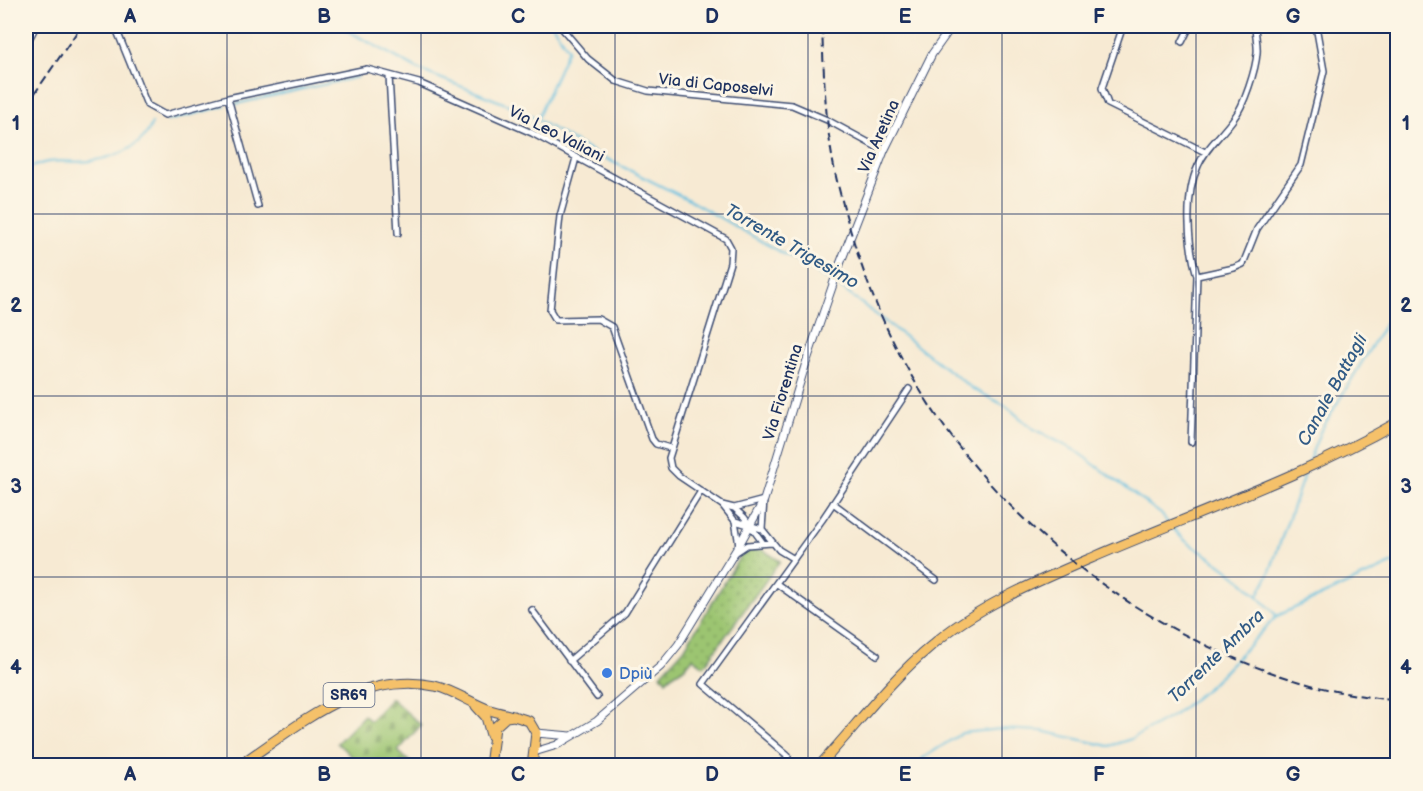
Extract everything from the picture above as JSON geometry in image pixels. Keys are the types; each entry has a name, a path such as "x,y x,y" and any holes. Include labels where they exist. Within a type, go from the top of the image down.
{"main road":[{"path":"819,765 886,690 931,645 981,612 1042,579 1285,479 1398,422"},
{"name":"SR69","path":"238,765 329,706 362,690 417,684 450,690 475,704 516,716"},
{"path":"475,704 486,717 492,740"},
{"path":"490,765 492,740 498,722 506,717 516,716 529,721 536,733 532,765"}],"street":[{"path":"26,45 36,26"},
{"name":"Via Leo Valiani","path":"115,26 147,105 152,110 165,115 228,98 360,69 430,87 532,133 720,234 731,248 730,263 670,448"},
{"name":"Via di Caposelvi","path":"560,26 588,59 616,81 648,91 792,105 827,120 885,151"},
{"name":"Via Aretina","path":"840,264 885,151 932,54 952,26"},
{"path":"1124,26 1102,88 1108,104 1205,153"},
{"path":"1182,42 1190,26"},
{"path":"1191,442 1197,276 1192,259 1190,201 1197,168 1205,153 1238,113 1257,54 1254,26"},
{"path":"1197,276 1243,264 1257,229 1301,165 1324,71 1316,26"},
{"path":"389,76 398,233"},
{"path":"228,98 258,206"},
{"path":"576,158 560,216 550,310 556,320 598,319 612,327 652,440 656,444 670,448 671,468 722,505 735,521 739,545"},
{"name":"Via Fiorentina","path":"534,753 573,736 597,721 660,666 678,645 764,500 840,264"},
{"path":"781,765 788,756 704,684 777,584 909,389"},
{"path":"569,661 625,614 701,491"},
{"path":"734,508 764,500 762,529 772,543 794,559"},
{"path":"833,503 936,580"},
{"path":"722,505 734,508 744,517 762,543"},
{"path":"735,521 762,529"},
{"path":"734,554 747,545 772,543"},
{"path":"777,584 877,655"},
{"path":"532,610 597,697"},
{"path":"536,733 573,736"}],"green space":[{"path":"763,550 780,561 704,666 693,658 666,681 661,674 684,649 739,558 748,551"},
{"path":"391,698 421,725 398,751 413,765 361,765 337,743 364,715 370,721"}],"waterway":[{"name":"Torrente Trigesimo","path":"339,26 419,70 519,109 587,149 689,200 831,281"},
{"path":"537,119 568,49 553,26"},
{"path":"236,104 358,77"},
{"path":"167,121 225,106"},
{"path":"26,169 48,162 91,161 119,154 136,145 152,123"},
{"name":"Torrente Trigesimo","path":"836,284 973,389 1006,406 1032,428 1076,451 1161,514 1168,523"},
{"name":"Canale Battagli","path":"1308,463 1320,432 1398,302"},
{"name":"Canale Battagli","path":"1258,595 1269,574 1305,472"},
{"name":"Torrente Trigesimo","path":"1172,527 1187,542 1239,579 1277,616"},
{"name":"Torrente Ambra","path":"918,766 923,758 962,733 1000,729 1042,731 1109,746 1131,739 1174,715 1210,686 1277,616 1398,561"}],"railway":[{"path":"26,106 81,26"},
{"path":"822,26 830,142 853,241 874,299 891,337 925,398 966,455 1013,508 1065,555 1121,597 1182,633 1245,663 1311,685 1343,693 1398,701"}],"place":[{"name":"Dpiù","path":"607,673"}]}
